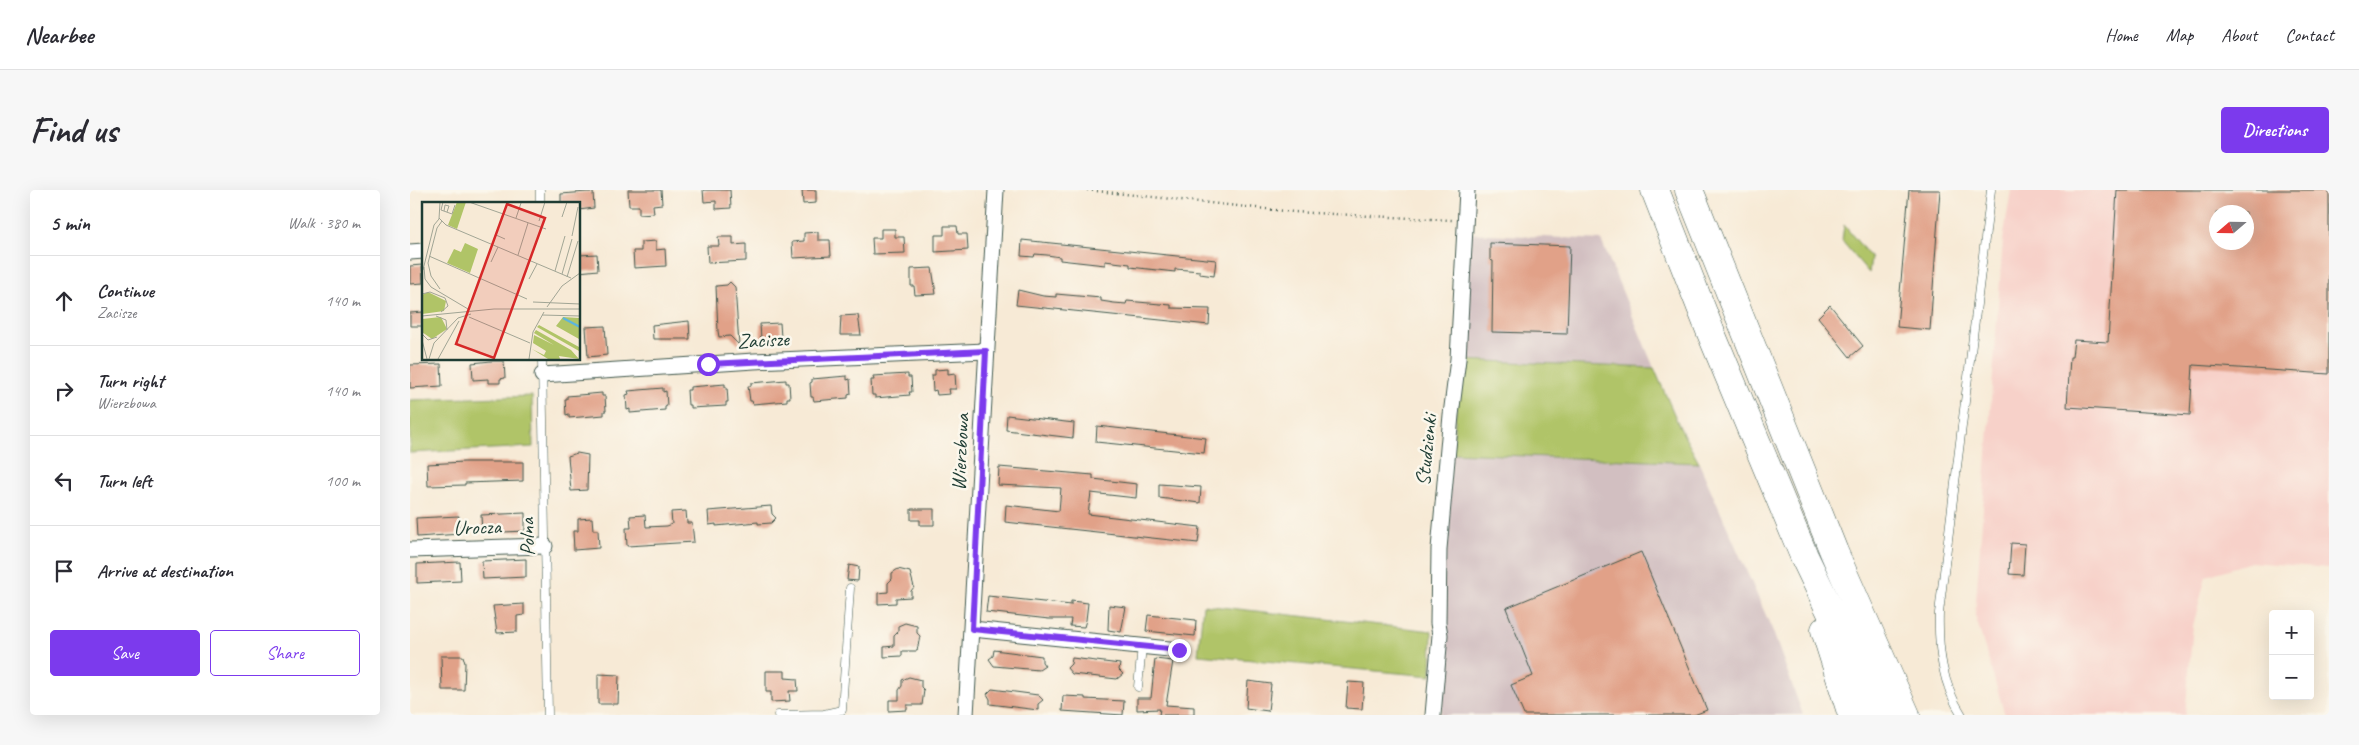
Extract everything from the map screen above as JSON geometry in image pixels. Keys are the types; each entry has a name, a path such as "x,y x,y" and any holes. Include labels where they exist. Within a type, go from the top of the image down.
{"highway":[{"path":"1655,190 1711,333 1804,556 1880,715"},
{"path":"1689,190 1834,552 1906,715"},
{"path":"1834,552 1927,715"},
{"path":"1804,556 1828,642 1852,715"}],"street":[{"name":"Wierzbowa","path":"966,715 996,190"},
{"name":"Studzienki","path":"1433,715 1440,635 1438,623 1439,549 1458,359 1467,190"},
{"name":"Zacisze","path":"542,375 754,361 986,351"},
{"name":"Urocza","path":"410,550 545,546"},
{"path":"972,629 1179,650"}],"lane":[{"path":"1962,715 1951,693 1945,675 1940,647 1939,613 1991,190"},
{"name":"Polna","path":"542,360 548,715"},
{"path":"778,715 824,714 842,710 850,588"},
{"path":"1138,686 1142,646"}],"path":[{"path":"1087,190 1294,212 1367,214 1466,221"}],"shaded area":[{"path":"2011,190 2329,190 2329,568 2251,562 2206,576 2193,626 2185,715 2005,715 1975,615 2003,240"},
{"path":"1468,233 1601,240 1654,368 1461,360"},
{"path":"1452,453 1699,463 1772,629 1803,715 1441,715 1447,644 1443,612 1443,550"}],"green space":[{"path":"1844,225 1871,258 1869,273 1842,241"},
{"path":"1461,360 1654,368 1681,430 1699,463 1452,453"},
{"path":"532,396 533,447 410,453 410,400"},
{"path":"1203,605 1432,631 1431,676 1198,655"}],"building":[{"path":"628,190 661,190 662,204 653,205 654,213 639,214 639,206 629,206"},
{"path":"703,190 730,190 731,208 716,209 716,201 704,202"},
{"path":"802,190 816,190 816,203 803,204"},
{"path":"1909,190 1940,190 1930,330 1897,327"},
{"path":"2117,190 2329,190 2329,374 2193,365 2190,415 2067,407 2070,357 2072,357 2074,340 2108,342"},
{"path":"593,192 594,208 580,210 580,202 561,202 561,194"},
{"path":"944,226 957,226 958,234 967,234 968,250 935,252 935,235 944,235"},
{"path":"881,229 895,229 895,237 904,237 905,253 873,254 872,238 881,238"},
{"path":"818,232 818,240 830,240 831,256 793,258 792,242 804,241 804,233"},
{"path":"718,237 733,237 733,245 746,244 746,261 708,263 707,246 719,246"},
{"path":"1022,240 1216,260 1214,276 1200,274 1200,271 1175,269 1175,272 1130,267 1130,264 1105,261 1105,265 1060,260 1060,257 1047,255 1021,256"},
{"path":"656,241 656,250 665,249 666,266 634,268 633,251 641,251 641,242"},
{"path":"1490,243 1570,246 1567,334 1492,332 1493,261 1490,260"},
{"path":"597,254 598,270 580,272 580,255"},
{"path":"422,265 422,283 410,284 410,266"},
{"path":"932,268 936,294 915,295 914,286 911,286 911,269"},
{"path":"730,282 735,287 739,345 730,336 719,337 718,331 716,286 727,285"},
{"path":"1018,290 1043,296 1056,297 1056,294 1101,298 1101,301 1114,303 1126,304 1127,301 1171,305 1171,308 1210,309 1209,325 1016,305"},
{"path":"1830,305 1863,346 1850,357 1818,317"},
{"path":"422,312 422,326 410,326 410,313"},
{"path":"858,315 861,335 840,335 841,316"},
{"path":"689,321 690,339 653,339 652,325"},
{"path":"780,323 781,338 761,339 760,324"},
{"path":"605,326 607,355 588,357 586,327"},
{"path":"504,361 505,378 500,379 500,383 488,383 488,379 473,380 472,363"},
{"path":"441,364 442,386 410,388 410,365"},
{"path":"948,369 948,374 955,373 956,389 949,389 950,394 937,395 936,390 933,391 932,375 935,375 935,370"},
{"path":"908,374 908,377 911,377 912,392 909,392 910,395 875,398 875,395 872,395 871,380 874,380 873,376"},
{"path":"847,376 847,380 850,379 851,394 848,395 848,398 814,401 813,397 811,397 810,383 812,379"},
{"path":"786,380 786,383 789,383 790,398 787,398 787,401 753,404 750,401 748,386 751,386 751,383"},
{"path":"725,384 728,402 726,402 726,406 691,408 691,405 688,405 687,390 690,390 690,387"},
{"path":"663,388 663,392 666,391 667,406 665,410 630,413 630,409 627,410 626,395 629,394 628,391"},
{"path":"602,393 602,396 605,396 606,411 604,411 604,415 569,418 569,414 566,415 565,399 567,399 567,396"},
{"path":"1007,415 1074,423 1073,438 1006,430"},
{"path":"1097,426 1206,438 1204,453 1096,442"},
{"path":"577,453 588,455 587,490 571,491 568,456"},
{"path":"523,462 523,481 428,486 427,464"},
{"path":"999,467 1093,475 1093,479 1137,484 1136,498 1091,493 1088,514 1200,527 1198,543 1005,522 1006,505 1059,511 1061,488 998,485"},
{"path":"1159,484 1201,487 1200,503 1159,498"},
{"path":"771,506 772,514 776,518 771,523 709,525 708,511"},
{"path":"911,509 934,509 934,525 920,525 920,520 911,520"},
{"path":"686,511 687,523 692,523 694,542 627,546 626,528 631,528 630,516 645,515 646,527 667,526 672,524 671,512"},
{"path":"525,513 525,531 482,533 481,515"},
{"path":"459,516 460,534 417,537 416,518"},
{"path":"592,518 593,530 598,530 599,548 574,550 573,531 578,531 578,519"},
{"path":"2011,543 2025,544 2023,575 2009,574"},
{"path":"1641,552 1707,710 1694,715 1524,715 1511,685 1533,676 1506,608"},
{"path":"526,559 526,577 483,579 482,561"},
{"path":"460,562 461,581 417,583 417,564"},
{"path":"849,565 859,567 858,581 847,580"},
{"path":"898,569 910,572 914,587 911,591 911,597 896,598 896,603 878,604 878,593 888,592 888,583 892,579 892,573"},
{"path":"988,596 1071,605 1071,601 1088,603 1086,620 1084,627 1070,626 1071,619 1049,619 986,612"},
{"path":"524,604 524,615 517,616 517,632 497,633 493,606"},
{"path":"1109,605 1126,607 1121,632 1108,630"},
{"path":"1148,615 1196,620 1195,636 1146,631"},
{"path":"905,623 917,626 917,633 920,636 917,651 902,651 902,656 884,657 884,647 894,646 894,636 898,632 898,626"},
{"path":"994,650 1042,656 1042,662 1045,666 1039,670 994,666 989,659 993,656"},
{"path":"441,656 463,656 465,663 464,690 442,690"},
{"path":"1072,658 1120,664 1119,670 1123,674 1117,679 1072,674 1067,668 1071,664"},
{"path":"1155,659 1173,661 1166,705 1194,707 1194,715 1159,715 1160,709 1137,710 1137,698 1151,698"},
{"path":"766,671 785,671 785,678 797,679 798,691 789,691 790,701 771,702 771,692 766,692"},
{"path":"598,674 619,675 618,704 598,704"},
{"path":"909,677 921,680 921,687 924,690 922,705 907,705 907,710 889,711 889,700 899,700 902,680"},
{"path":"1248,681 1271,684 1268,711 1246,708"},
{"path":"1348,682 1364,683 1362,709 1346,708"},
{"path":"992,689 1038,695 1043,700 1038,704 1038,710 990,704 987,694"},
{"path":"1063,696 1124,701 1123,715 1062,711"}],"route":[{"path":"708,364 986,351 972,629 1179,650"}]}
